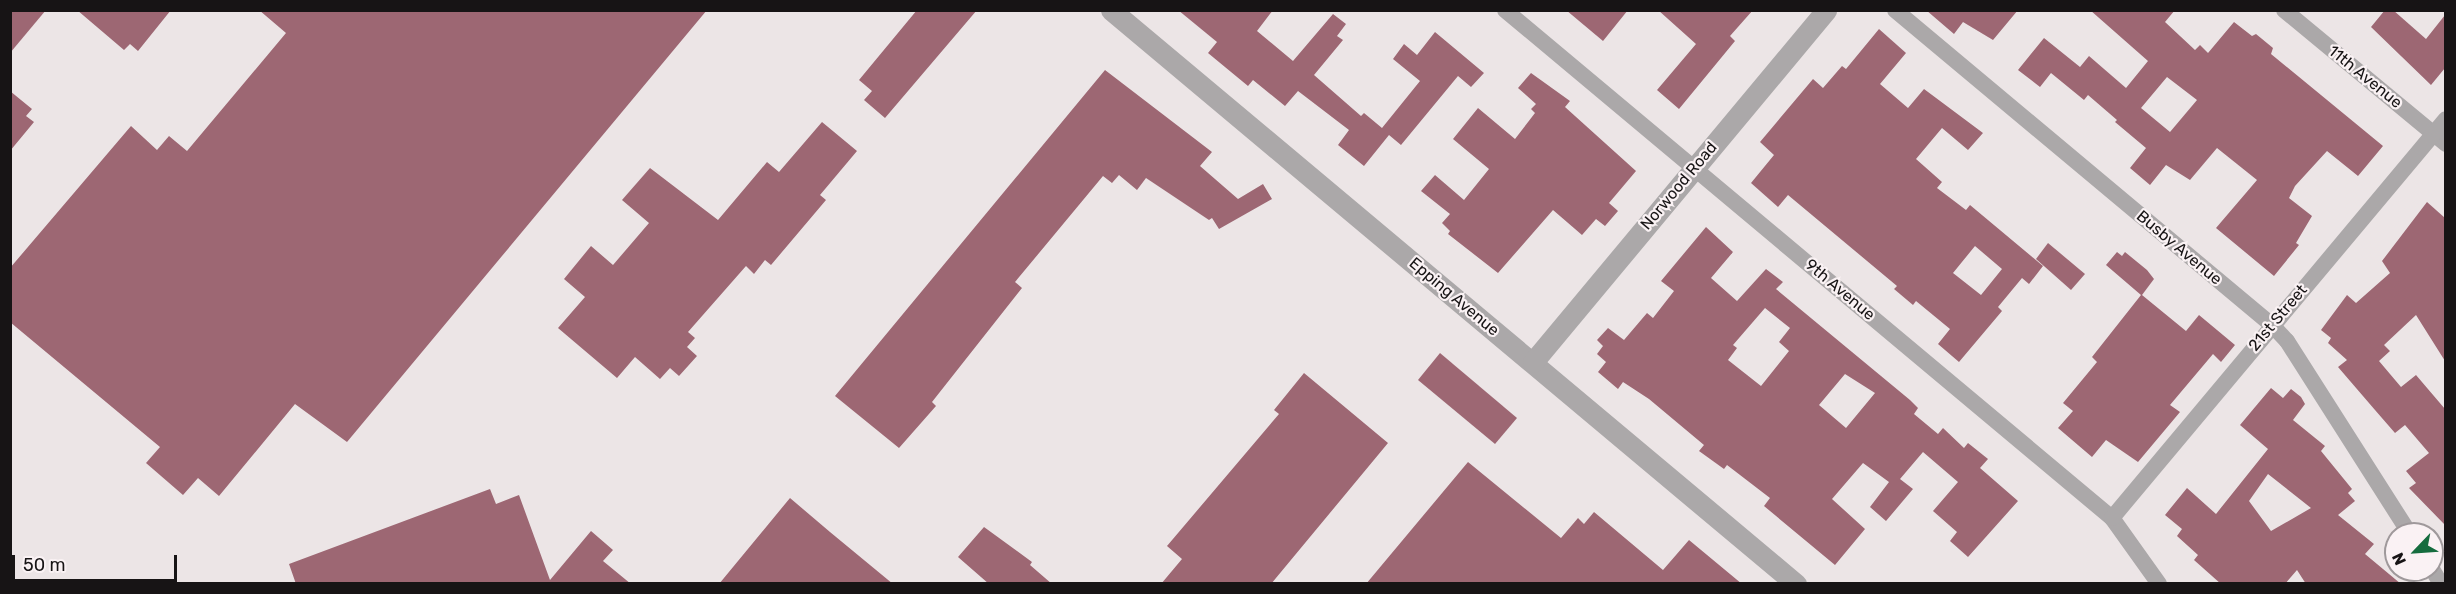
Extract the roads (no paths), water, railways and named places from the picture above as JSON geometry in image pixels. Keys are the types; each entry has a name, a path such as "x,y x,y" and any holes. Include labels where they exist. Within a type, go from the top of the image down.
{"street":[{"name":"Epping Avenue","path":"1111,10 1797,584"},
{"name":"9th Avenue","path":"1505,10 2112,518 2158,584"},
{"name":"Norwood Road","path":"1533,362 1826,10"},
{"name":"Busby Avenue","path":"1895,10 2272,325 2287,341 2402,522"},
{"name":"11th Avenue","path":"2284,10 2439,139"},
{"name":"21st Street","path":"2112,518 2272,325 2439,139 2445,118"}]}
